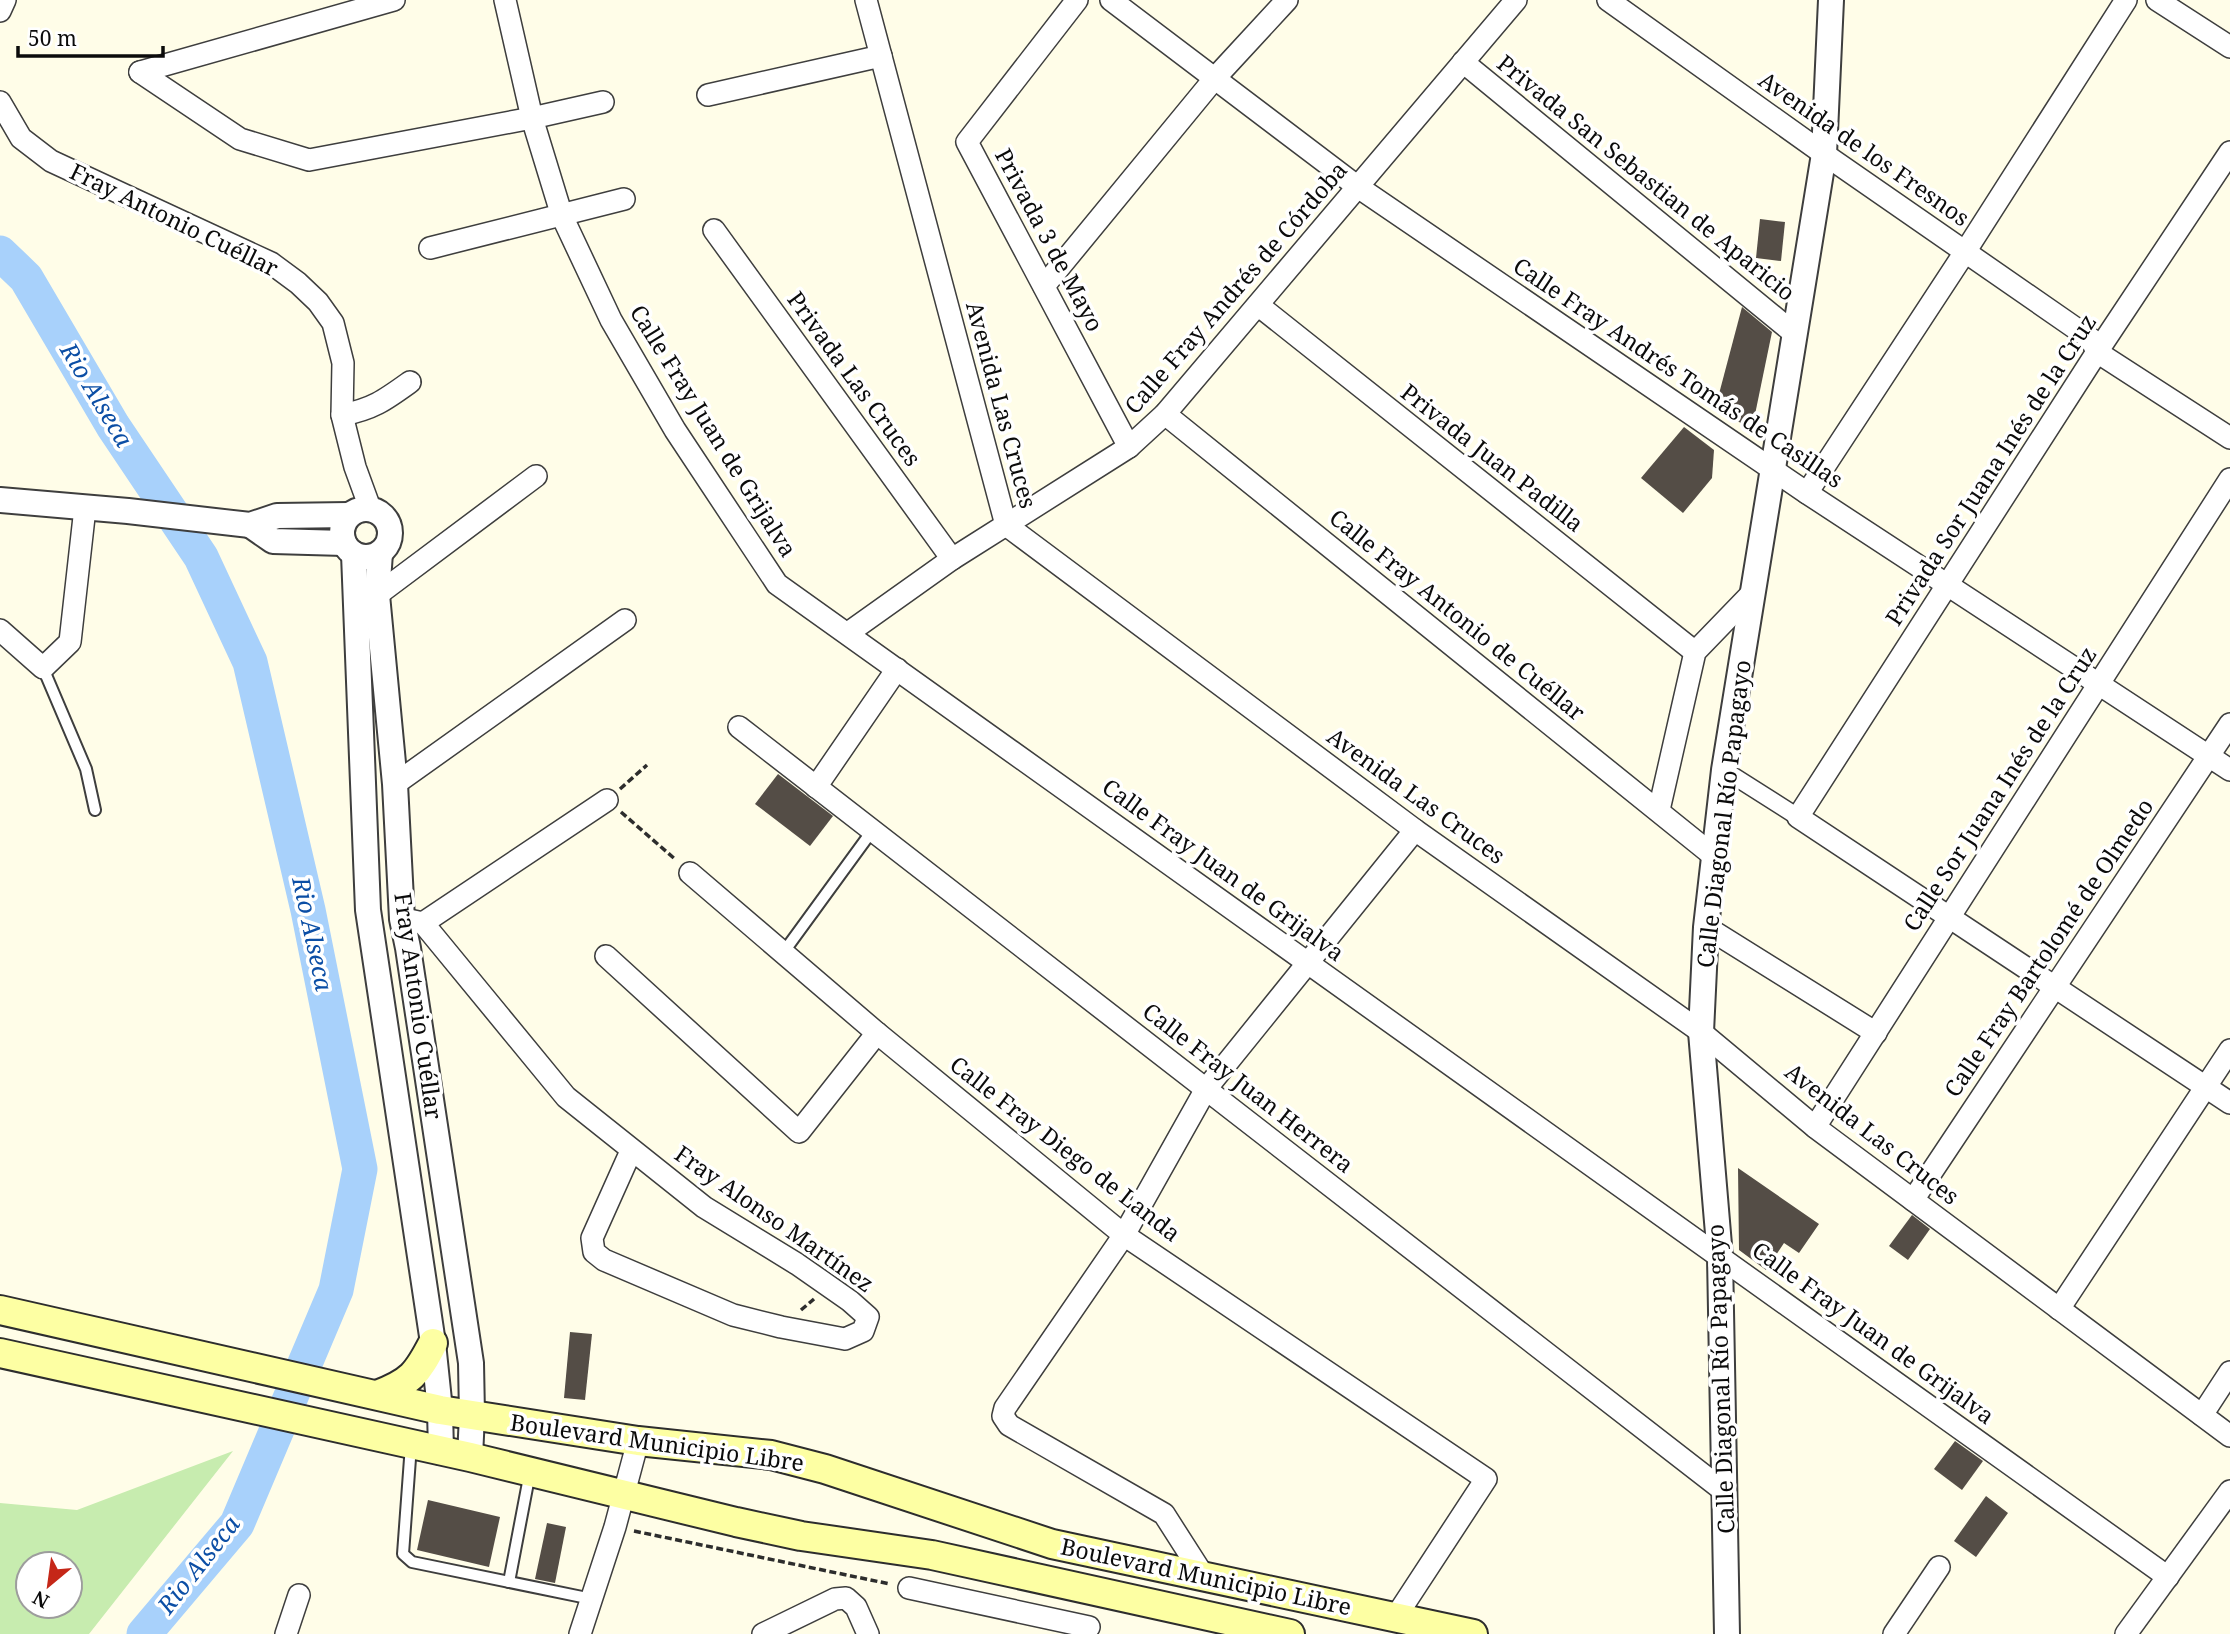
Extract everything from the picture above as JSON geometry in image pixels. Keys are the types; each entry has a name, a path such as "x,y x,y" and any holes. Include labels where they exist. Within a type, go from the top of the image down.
{"main road":[{"name":"Boulevard Municipio Libre","path":"0,1310 440,1410 638,1441 771,1455 825,1469 1052,1544 1473,1634"},
{"path":"377,1395 407,1382 420,1368 433,1343"},
{"name":"Boulevard Municipio Libre","path":"0,1353 470,1457 736,1522 801,1536 932,1555 1290,1634"}],"street":[{"path":"0,10 5,0"},
{"path":"394,0 139,72 240,139 309,160 603,102"},
{"name":"Calle Fray Juan de Grijalva","path":"505,0 532,118 562,216 611,320 649,386 675,430 778,584 2168,1577"},
{"name":"Avenida Las Cruces","path":"866,0 1006,525 1415,830 1701,1032 1815,1127 2230,1436"},
{"name":"Privada 3 de Mayo","path":"1077,0 967,142 1129,447"},
{"name":"Calle Fray Andrés Tomás de Casillas","path":"1111,0 1358,187 1807,493 2230,770"},
{"path":"1044,286 1215,78 1287,0"},
{"name":"Calle Fray Andrés de Córdoba","path":"848,633 951,559 1129,447 1165,414 1516,0"},
{"name":"Avenida de los Fresnos","path":"1608,0 1824,155 2230,438"},
{"name":"Calle Diagonal Río Papagayo","path":"1727,1634 1720,1257 1701,1032 1706,927 1724,770 1824,155 1831,0"},
{"path":"1807,493 2126,0"},
{"path":"2157,0 2230,47"},
{"path":"708,95 881,56"},
{"name":"Privada San Sebastian de Aparicio","path":"1463,62 1795,334"},
{"name":"Fray Antonio Cuéllar","path":"0,102 21,138 51,161 271,263 318,302 332,323 343,363 342,415 355,467 359,512"},
{"name":"Privada Sor Juana Inés de la Cruz","path":"1798,817 1949,586 2098,344 2230,152"},
{"path":"430,248 624,199"},
{"name":"Privada Las Cruces","path":"713,230 951,559"},
{"name":"Privada Juan Padilla","path":"1258,305 1695,652"},
{"name":"Avenida de los Fresnos","path":"2098,344 2230,422"},
{"path":"342,415 367,410 410,382"},
{"name":"Calle Fray Antonio de Cuéllar","path":"1165,414 1659,810 1715,858"},
{"path":"377,595 536,476"},
{"name":"Calle Sor Juana Inés de la Cruz","path":"1815,1127 2230,479"},
{"path":"0,500 250,525 277,516 359,512 384,516 391,531 386,547 380,553 367,557 349,548 273,541 250,525"},
{"path":"0,630 43,668 70,642 85,508"},
{"path":"349,548 342,528 359,512"},
{"name":"Fray Antonio Cuéllar","path":"349,548 368,910 433,1343 441,1452"},
{"name":"Fray Antonio Cuéllar","path":"380,553 377,595 395,784 412,921 410,961 471,1363 470,1457"},
{"path":"1659,810 1695,652 1753,592"},
{"path":"395,784 625,620"},
{"path":"816,787 897,669"},
{"name":"Calle Fray Bartolomé de Olmedo","path":"1913,1200 2230,724"},
{"name":"Calle Fray Juan Herrera","path":"739,727 1724,1491"},
{"path":"1724,770 2230,1102"},
{"path":"607,800 412,921 566,1097 631,1151"},
{"path":"1203,1575 1164,1514 1009,1425 1003,1416 1005,1408 1124,1235 1206,1089 1415,830"},
{"name":"Calle Fray Diego de Landa","path":"690,873 877,1033 1124,1235 1486,1479 1395,1618"},
{"path":"1706,927 1876,1033"},
{"path":"606,956 799,1132 877,1033"},
{"path":"2059,1309 2230,1050"},
{"name":"Fray Alonso Martínez","path":"631,1151 704,1207 826,1284 868,1317 863,1331 845,1339 733,1315 604,1259 594,1252 592,1238 631,1151"},
{"path":"2202,1415 2230,1372"},
{"path":"580,1634 615,1527 638,1441"},
{"path":"2126,1634 2230,1491"},
{"path":"1894,1634 1939,1567"},
{"path":"909,1588 1088,1631 1102,1592"},
{"path":"286,1634 299,1595"},
{"path":"762,1634 835,1599 846,1598 856,1607 868,1634"}],"lane":[{"path":"43,668 86,769 95,810"},
{"path":"783,953 872,831"},
{"path":"411,1445 403,1554 412,1562 592,1599"},
{"path":"509,1582 530,1472"}],"path":[{"path":"648,765 607,800 690,873"},
{"path":"781,1327 816,1298 826,1284"},
{"path":"615,1527 909,1588"}],"green space":[{"path":"233,1451 89,1634 0,1634 0,1503 77,1510"}],"building":[{"path":"1760,219 1785,222 1781,261 1756,258"},
{"path":"1742,307 1772,332 1752,429 1715,409"},
{"path":"1684,427 1714,450 1712,478 1683,513 1641,478"},
{"path":"778,774 833,816 810,846 755,804"},
{"path":"1738,1168 1819,1224 1799,1253 1784,1243 1766,1270 1739,1250"},
{"path":"1912,1215 1930,1229 1908,1260 1889,1246"},
{"path":"570,1332 592,1334 585,1400 564,1398"},
{"path":"1955,1441 1983,1461 1962,1490 1934,1469"},
{"path":"1986,1496 2008,1513 1976,1557 1954,1541"},
{"path":"428,1500 500,1517 489,1567 417,1550"},
{"path":"547,1523 566,1527 555,1583 535,1579"}],"waterway":[{"name":"Rio Alseca","path":"0,253 26,278 113,426 201,557 250,662 308,910 360,1169 336,1290 237,1524 144,1634"}]}
